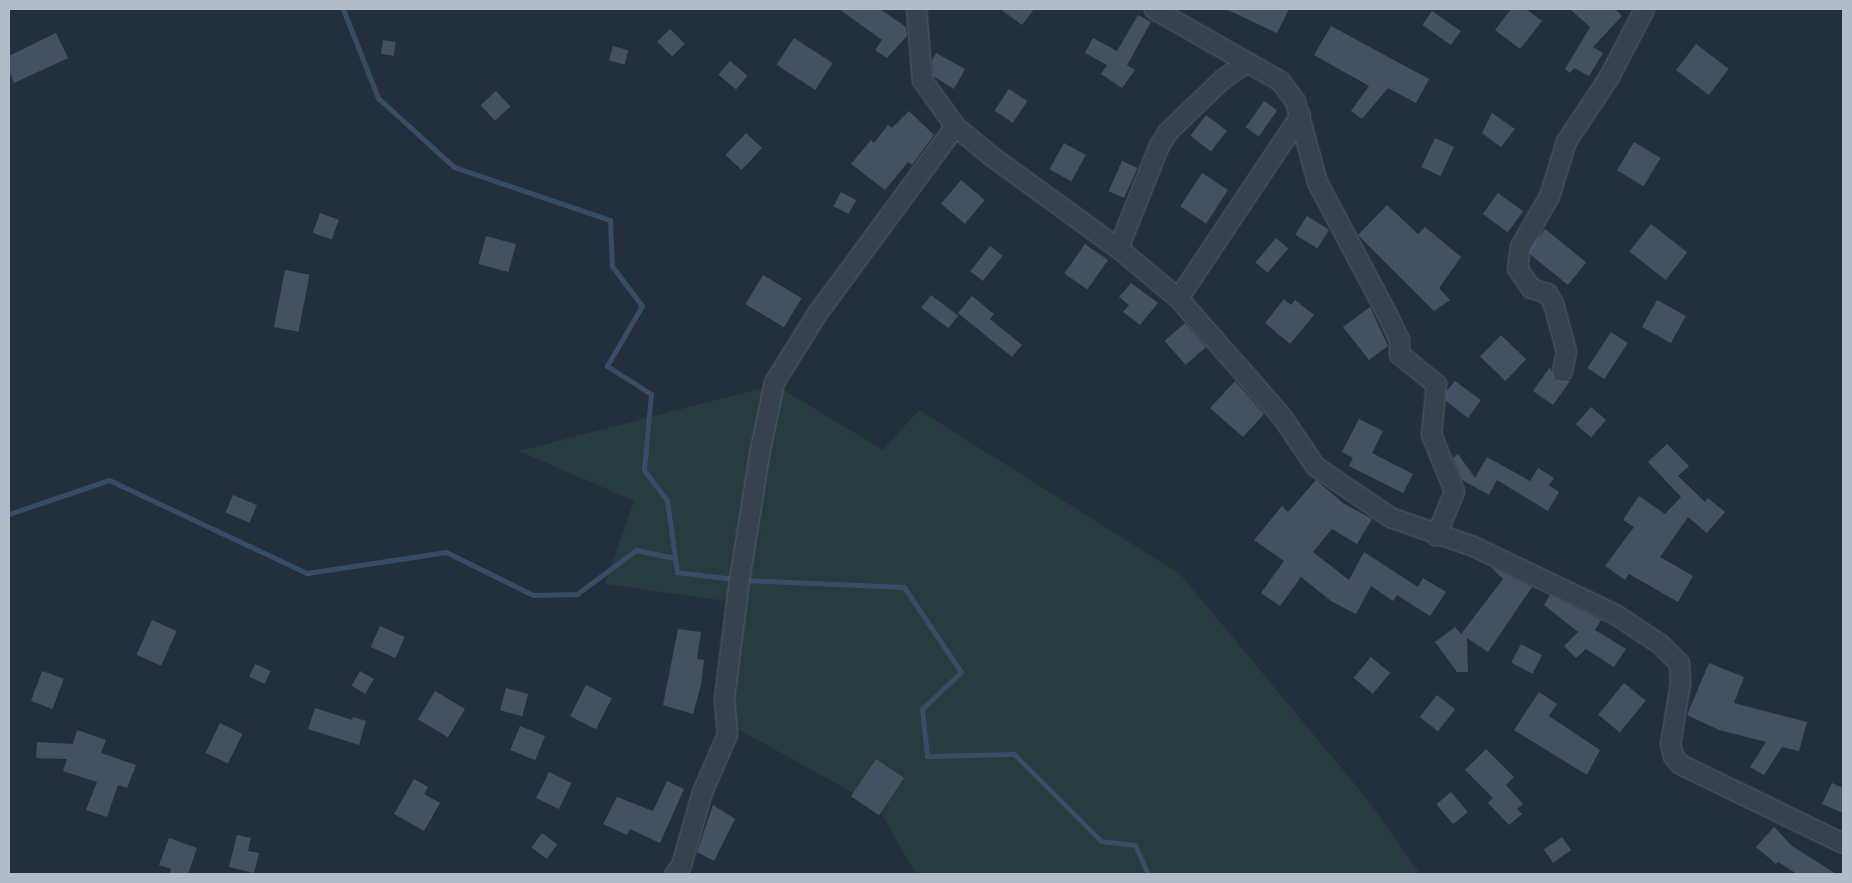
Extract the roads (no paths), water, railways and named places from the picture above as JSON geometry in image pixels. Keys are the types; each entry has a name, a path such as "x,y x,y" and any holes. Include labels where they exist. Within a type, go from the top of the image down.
{"street":[{"path":"916,9 922,80 955,126 998,161 1118,248 1178,298 1282,417 1315,466 1390,517 1436,535 1473,546 1615,614 1670,651 1676,656 1680,673 1670,744 1673,756 1680,764 1843,844"},
{"path":"1154,9 1280,81 1288,89 1300,115 1317,182 1387,314 1399,340 1399,354 1436,384 1431,434 1454,491 1436,535"},
{"path":"1562,371 1566,351 1553,303 1546,292 1531,288 1517,268 1520,246 1549,196 1566,141 1608,78 1644,9"},
{"path":"1118,248 1159,145 1168,131 1222,79 1245,62"},
{"path":"1178,298 1300,115"},
{"path":"674,874 681,865 702,792 727,734 724,698 739,580 760,449 774,382 817,313 955,126"}],"waterway":[{"path":"343,9 378,98 454,167 610,220 612,266 642,306 607,366 651,394 644,470 667,500 677,572 734,579"},
{"path":"9,514 109,480 307,573 446,552 533,595 577,594 636,550 675,558"},
{"path":"743,580 904,587 961,672 922,709 927,756 1014,754 1101,841 1135,845 1148,874"}]}
